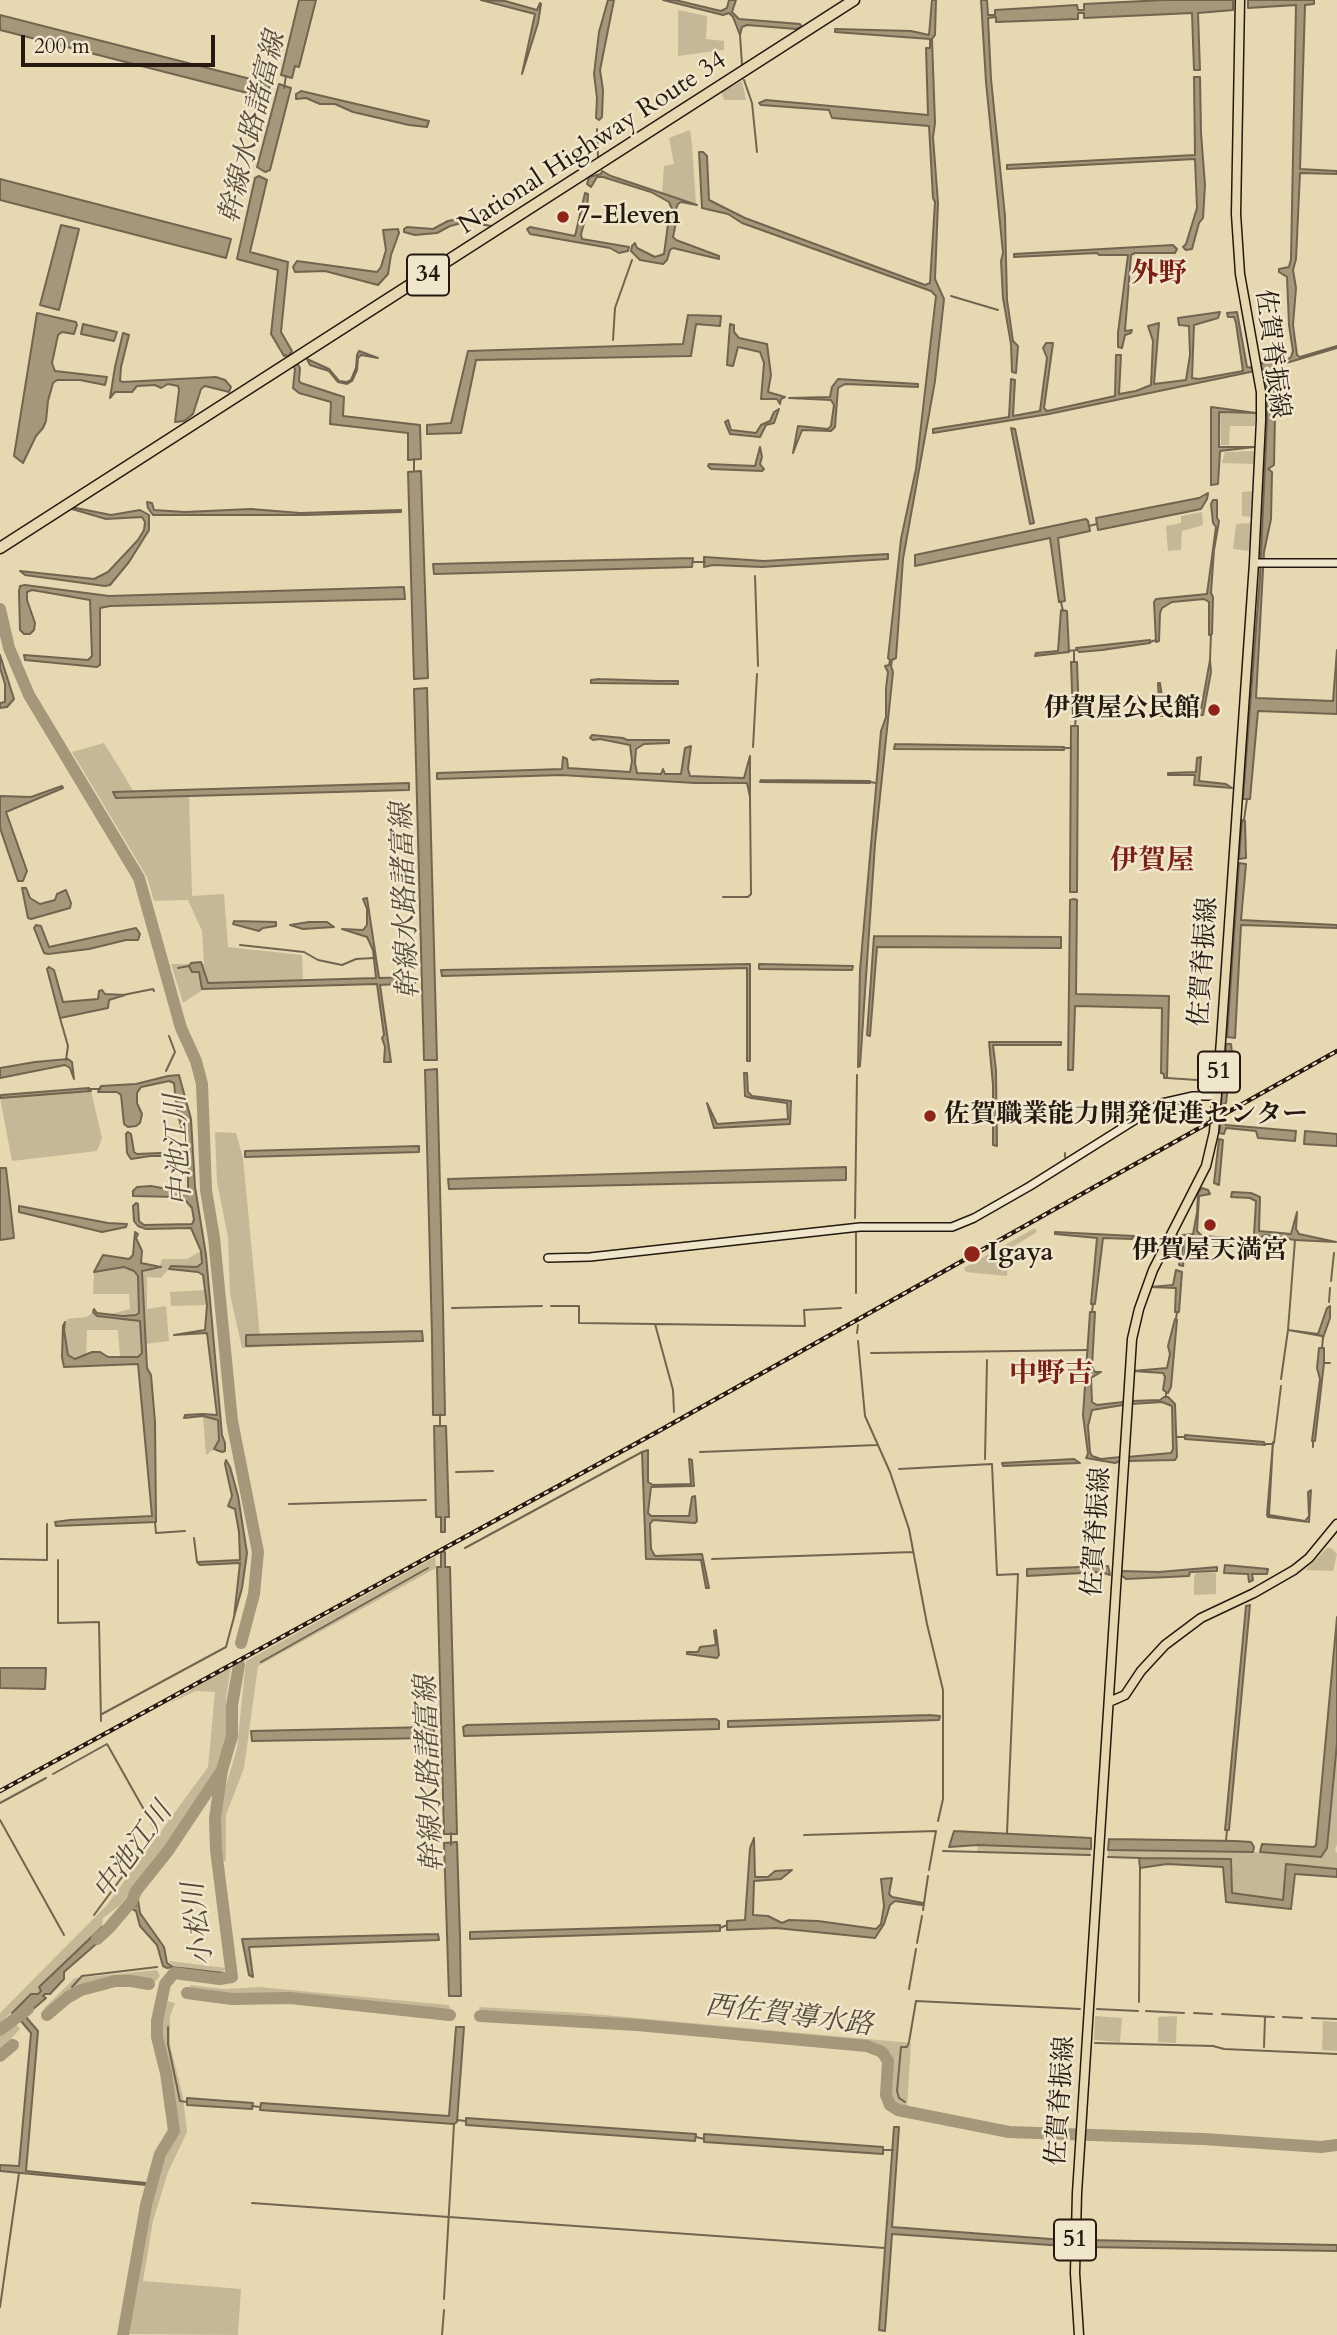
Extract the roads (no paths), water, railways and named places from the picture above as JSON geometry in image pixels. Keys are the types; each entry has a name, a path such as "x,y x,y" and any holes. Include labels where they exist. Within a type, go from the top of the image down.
{"highway":[{"name":"National Highway Route 34","path":"0,548 854,0"}],"main road":[{"name":"佐賀脊振線","path":"1079,2335 1075,2244 1080,2146 1132,1339 1153,1270 1206,1166 1214,1132 1260,563 1261,392 1240,274 1236,214 1240,0"},
{"path":"1109,1702 1125,1695 1141,1671 1165,1645 1201,1618 1294,1570 1309,1558 1337,1524"}],"street":[{"path":"1260,563 1337,563"},
{"path":"548,1258 590,1257 860,1227 902,1225 940,1228 965,1222 1030,1186 1163,1103 1193,1096 1217,1096"}],"waterway":[{"path":"740,35 742,65"},
{"name":"幹線水路諸富線","path":"284,88 286,76"},
{"path":"744,80 752,103 757,152"},
{"path":"597,129 598,158"},
{"path":"613,340 615,308 632,260"},
{"path":"951,296 998,310"},
{"name":"幹線水路諸富線","path":"414,459 414,471"},
{"path":"1089,526 1097,524"},
{"path":"693,562 705,562"},
{"path":"755,576 758,666"},
{"path":"1061,602 1063,611"},
{"name":"中池江川","path":"0,609 9,648 29,695 139,878 181,1028 196,1061 202,1084 206,1190 214,1238 232,1421 258,1552 254,1594 241,1643"},
{"path":"1210,660 1211,634"},
{"path":"1150,642 1156,640"},
{"path":"1068,651 1077,650"},
{"path":"1074,651 1074,662"},
{"path":"753,747 757,674"},
{"path":"1075,726 1076,717"},
{"path":"1064,748 1071,748"},
{"path":"870,782 876,783"},
{"path":"723,897 748,897 751,894 750,797"},
{"path":"1244,820 1247,799"},
{"path":"240,945 304,952 318,960 342,965 356,959 374,958"},
{"path":"178,968 189,966"},
{"path":"123,995 153,989 154,991"},
{"path":"60,1018 68,1046 66,1060"},
{"path":"166,1071 175,1052 169,1036"},
{"path":"855,1218 857,1075"},
{"path":"1167,1078 1212,1081"},
{"path":"88,1089 100,1089"},
{"path":"856,1233 856,1293"},
{"path":"1281,1379 1295,1240"},
{"path":"1331,1281 1334,1253"},
{"path":"1329,1302 1330,1288"},
{"path":"1092,1312 1093,1304"},
{"path":"452,1308 542,1306"},
{"path":"551,1306 579,1306 579,1323 655,1324"},
{"path":"674,1412 673,1390 655,1324 805,1326 804,1310 841,1308"},
{"path":"1176,1319 1177,1312"},
{"path":"857,1333 858,1325"},
{"path":"1322,1348 1323,1338"},
{"path":"858,1341 865,1416 890,1472 909,1529 943,1690 943,1799 938,1821"},
{"path":"871,1353 1088,1350"},
{"path":"985,1459 987,1360"},
{"path":"1324,1363 1330,1363"},
{"path":"1274,1443 1281,1386"},
{"name":"幹線水路諸富線","path":"440,1414 440,1426"},
{"path":"1177,1437 1185,1437"},
{"path":"1313,1441 1313,1447"},
{"path":"1264,1444 1273,1444"},
{"path":"700,1452 877,1445"},
{"path":"465,1548 642,1452"},
{"path":"899,1469 992,1464 997,1575 1018,1574 1007,1833"},
{"path":"456,1472 493,1471"},
{"path":"289,1504 426,1500"},
{"path":"155,1522 156,1533 185,1531"},
{"path":"0,1559 47,1560 47,1524"},
{"path":"194,1538 197,1562"},
{"path":"712,1559 913,1552"},
{"path":"58,1560 58,1623 99,1622 101,1721"},
{"path":"261,1662 428,1568"},
{"path":"102,1714 226,1647 234,1617"},
{"name":"中池江川","path":"97,1939 132,1901 136,1891 168,1851 222,1770 232,1736 232,1705 239,1665"},
{"path":"53,1774 107,1744 156,1831 94,1915"},
{"name":"小松川","path":"123,2335 146,2205 160,2154 174,2131 166,2073 157,2037 157,2021 165,1984 174,1973 220,1979 232,1977 216,1850 215,1818 222,1770"},
{"path":"0,1803 46,1778"},
{"path":"0,1820 64,1935"},
{"path":"1226,1841 1227,1830"},
{"path":"804,1835 936,1831 929,1870"},
{"name":"幹線水路諸富線","path":"451,1833 451,1845"},
{"path":"943,1851 1090,1855"},
{"path":"1108,1857 1141,1858"},
{"path":"1139,2002 1140,1868"},
{"path":"923,1910 928,1876"},
{"path":"132,1901 136,1906"},
{"path":"917,1943 922,1916"},
{"path":"720,1928 727,1925"},
{"path":"909,1989 916,1949"},
{"path":"72,1987 82,1976 157,1967"},
{"path":"172,1967 223,1973"},
{"name":"西佐賀導水路","path":"47,2015 81,1990 115,1981 149,1984"},
{"name":"西佐賀導水路","path":"187,1993 232,1999 290,1998 450,2015"},
{"path":"905,2102 899,2098 897,2091 901,2047 907,2047 909,2042 916,2001 1080,2009"},
{"name":"中池江川","path":"0,2030 28,2009"},
{"path":"1097,2009 1138,2011"},
{"path":"1146,2011 1184,2013"},
{"path":"1194,2013 1212,2014"},
{"path":"1222,2014 1274,2017"},
{"name":"西佐賀導水路","path":"480,2016 637,2025 867,2046 882,2052 888,2061 886,2095 890,2105 898,2110 1009,2132 1203,2139 1321,2147 1337,2145"},
{"path":"1264,2047 1265,2017"},
{"path":"1283,2017 1302,2018"},
{"path":"1312,2018 1337,2019"},
{"path":"168,2027 168,2044 180,2101 187,2102"},
{"path":"1095,2043 1213,2046 1224,2049 1337,2054"},
{"name":"西佐賀導水路","path":"0,2056 13,2045"},
{"path":"252,2106 260,2107"},
{"name":"西佐賀導水路","path":"897,2115 898,2110"},
{"path":"457,2120 466,2121"},
{"path":"444,2299 454,2124"},
{"path":"696,2137 704,2139"},
{"path":"883,2150 893,2150"},
{"path":"0,2307 19,2173"},
{"path":"252,2203 885,2248"},
{"path":"442,2335 444,2310"}],"railway":[{"path":"0,1791 657,1432 1337,1051"}],"place":[{"name":"7-Eleven","path":"563,217"},
{"name":"伊賀屋公民館","path":"1214,710"},
{"name":"佐賀職業能力開発促進センター","path":"930,1116"},
{"name":"伊賀屋天満宮","path":"1210,1225"},
{"name":"Igaya","path":"972,1254"}],"district":[{"name":"外野","path":"1159,276"},
{"name":"伊賀屋","path":"1152,863"},
{"name":"中野吉","path":"1051,1376"}]}
